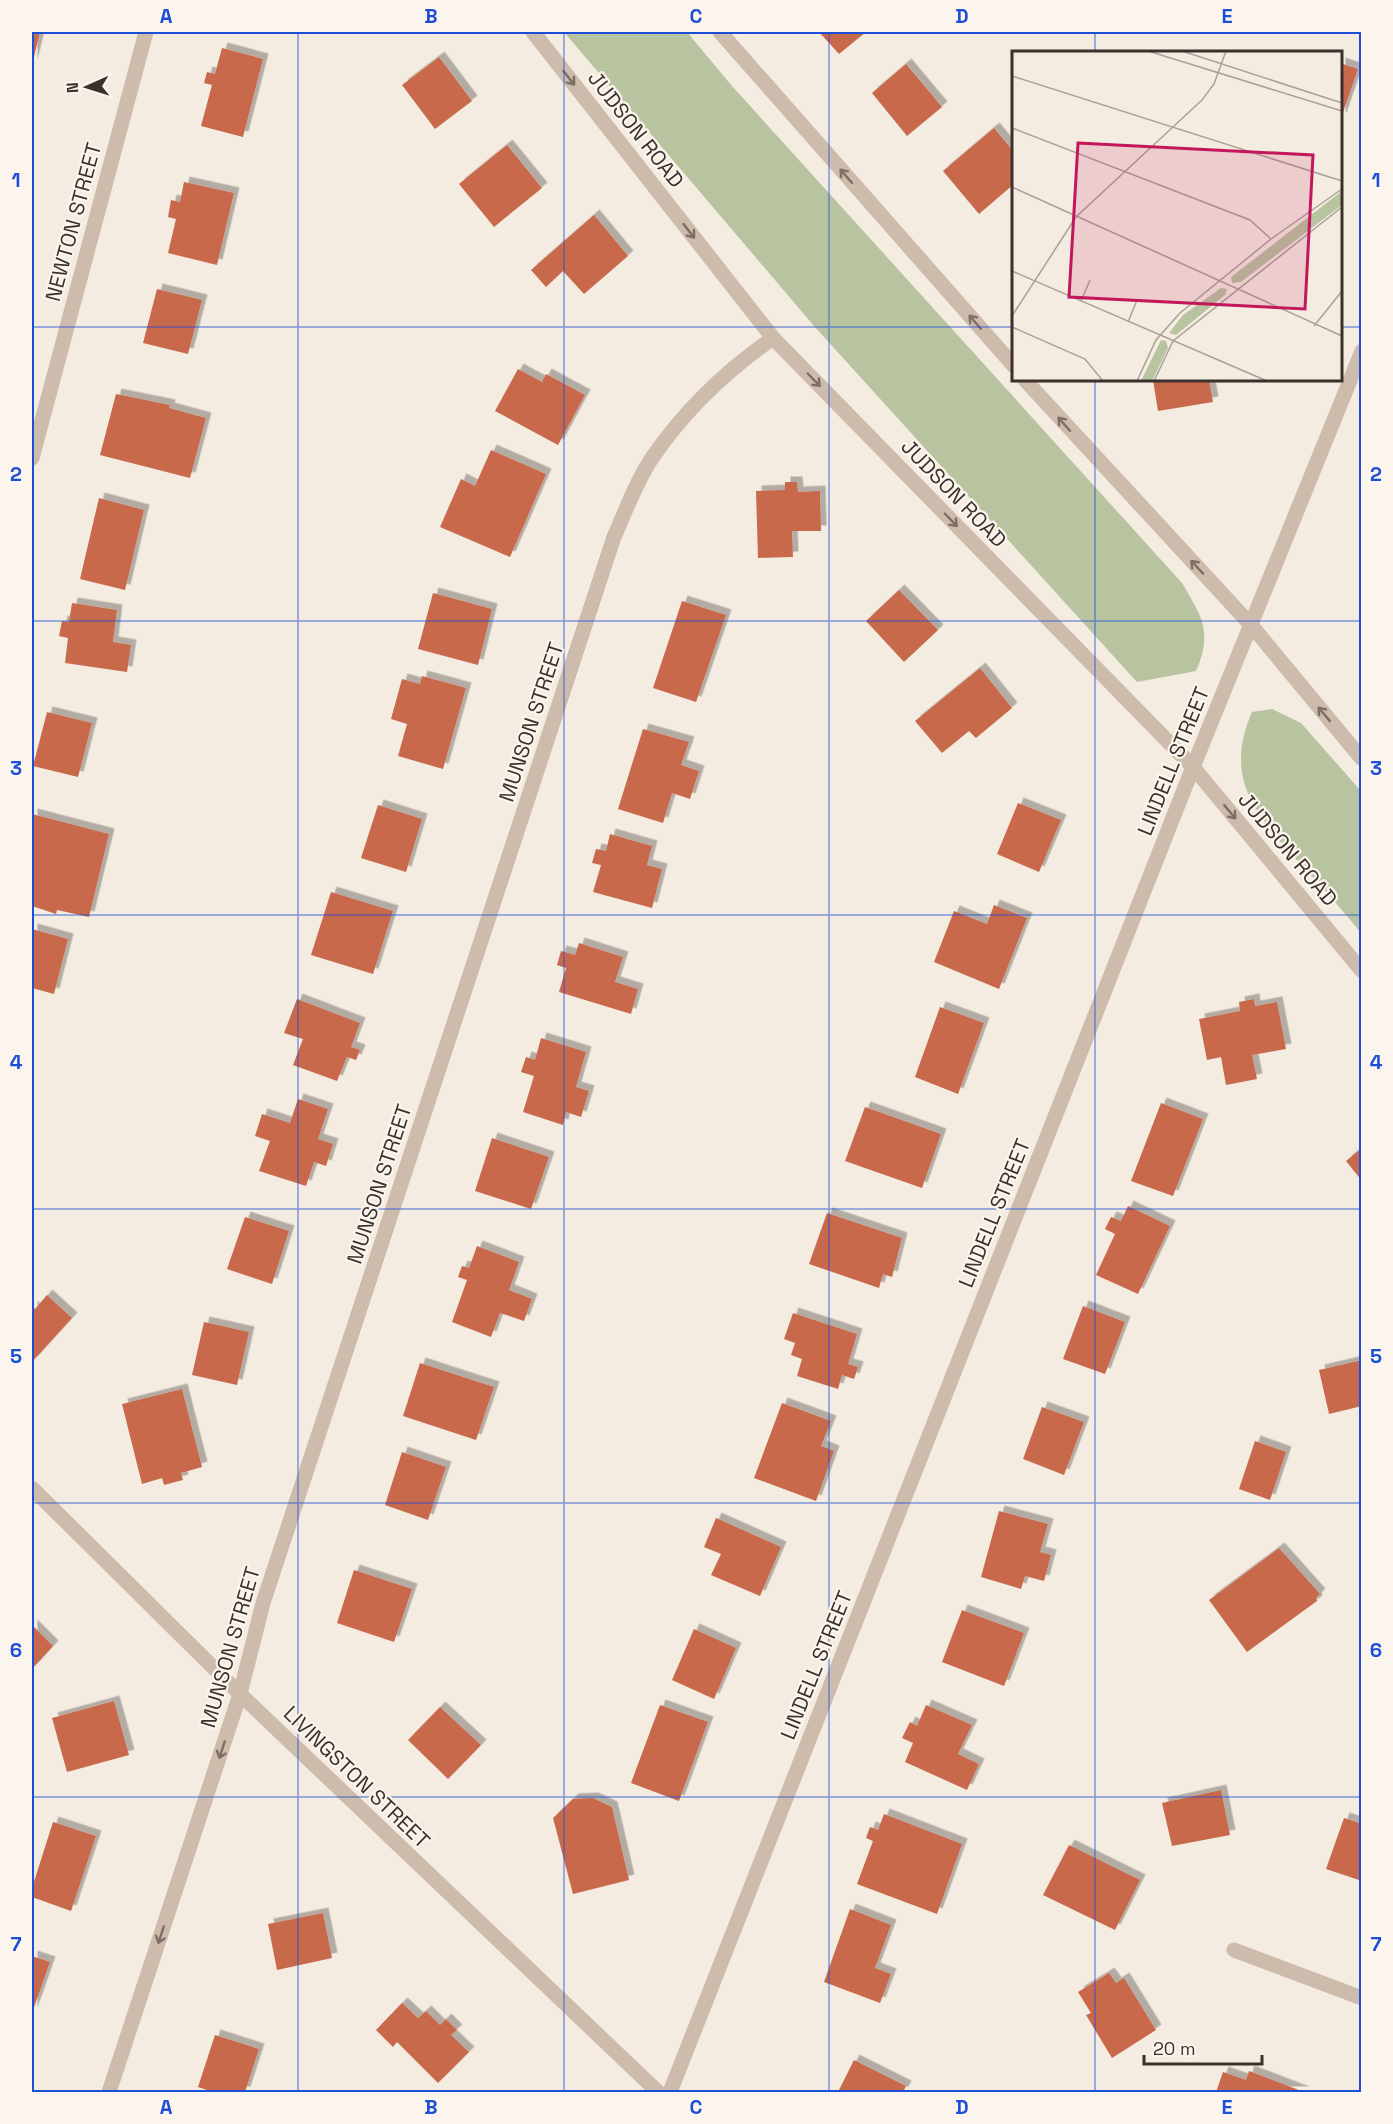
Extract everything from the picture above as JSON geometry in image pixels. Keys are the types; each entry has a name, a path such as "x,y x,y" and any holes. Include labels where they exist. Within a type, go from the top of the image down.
{"street":[{"name":"NEWTON STREET","path":"32,458 146,32"},
{"name":"JUDSON ROAD","path":"533,32 773,338 1193,767 1362,971"},
{"path":"720,32 1012,364"},
{"name":"MUNSON STREET","path":"109,2092 240,1694 263,1603 614,537 636,486 652,457 710,388 773,338"},
{"name":"LINDELL STREET","path":"670,2092 1193,767 1362,351"},
{"path":"1026,381 1251,624 1362,759"},
{"name":"LIVINGSTON STREET","path":"32,1488 240,1694 658,2092"},
{"path":"1234,1950 1362,1998"}],"green space":[{"path":"564,32 687,32 732,86 1182,583 1203,625 1204,646 1196,671 1137,682 814,326"},
{"path":"1272,709 1301,723 1361,791 1361,933 1275,835 1251,799 1244,780 1241,760 1244,737 1252,712"}],"building":[{"path":"32,32 40,32 32,65"},
{"path":"819,32 866,32 839,54"},
{"path":"222,48 263,59 243,137 201,126 212,85 204,83 207,72 215,74"},
{"path":"439,57 472,101 435,129 402,85"},
{"path":"906,64 942,107 907,136 872,93"},
{"path":"1342,64 1358,69 1342,115"},
{"path":"994,128 1012,150 1012,186 979,214 943,171"},
{"path":"507,145 542,188 494,227 459,184"},
{"path":"184,182 234,193 217,265 168,253 176,219 168,217 171,200 180,202"},
{"path":"594,215 628,256 584,294 563,271 546,287 531,270"},
{"path":"157,289 202,300 188,354 143,343"},
{"path":"518,369 542,382 546,374 585,395 558,445 495,411"},
{"path":"1153,381 1209,381 1213,402 1158,411"},
{"path":"116,394 170,405 169,408 206,418 190,478 100,455"},
{"path":"491,450 546,474 510,557 440,527 461,479 475,486"},
{"path":"785,482 797,482 798,492 820,491 821,531 792,531 793,557 758,558 756,491 785,490"},
{"path":"99,498 144,510 125,590 80,579"},
{"path":"899,590 938,630 904,662 866,621"},
{"path":"433,593 492,609 478,665 418,649"},
{"path":"682,601 726,615 696,702 653,688"},
{"path":"72,603 117,610 113,642 131,645 127,672 65,663 68,638 59,636 62,621 69,622"},
{"path":"980,668 1012,708 976,738 969,731 942,753 915,721"},
{"path":"422,676 466,688 443,769 398,756 407,724 391,719 402,679 420,684"},
{"path":"47,712 92,723 78,777 33,766"},
{"path":"643,729 689,742 681,765 699,771 690,799 672,793 663,823 618,809"},
{"path":"1018,803 1061,820 1039,872 997,854"},
{"path":"378,805 422,819 406,872 361,858"},
{"path":"32,814 109,834 89,917 57,910 56,914 32,906"},
{"path":"610,834 652,846 647,865 662,869 652,908 593,892 601,865 592,863 596,849 606,851"},
{"path":"331,892 393,911 373,974 311,955"},
{"path":"994,905 1027,918 999,989 934,962 954,911 987,924"},
{"path":"32,929 68,939 54,994 32,988"},
{"path":"579,943 623,957 615,982 638,989 631,1014 559,992 566,968 557,965 561,951 575,955"},
{"path":"297,999 360,1023 351,1047 360,1050 356,1060 347,1057 337,1081 293,1065 303,1039 284,1033"},
{"path":"1254,999 1255,1006 1277,1002 1286,1049 1252,1055 1257,1079 1226,1085 1221,1057 1207,1060 1199,1019 1240,1011 1239,1002"},
{"path":"940,1007 984,1023 958,1094 915,1077"},
{"path":"541,1038 586,1052 576,1087 589,1091 581,1117 566,1112 563,1125 523,1112 534,1076 521,1072 526,1057 535,1060"},
{"path":"298,1099 328,1109 318,1139 333,1144 326,1166 314,1162 306,1186 259,1171 270,1141 255,1136 262,1114 290,1123"},
{"path":"1161,1103 1203,1119 1173,1196 1131,1181"},
{"path":"865,1107 941,1134 922,1188 845,1161"},
{"path":"492,1138 549,1157 531,1209 475,1191"},
{"path":"1362,1148 1362,1181 1346,1161"},
{"path":"1128,1206 1170,1226 1138,1294 1096,1275 1115,1234 1105,1229 1111,1217 1121,1221"},
{"path":"827,1213 902,1238 892,1277 883,1274 879,1288 809,1264"},
{"path":"245,1217 289,1231 272,1284 227,1269"},
{"path":"477,1246 519,1262 509,1290 532,1299 524,1321 500,1313 491,1337 452,1322 467,1280 458,1277 462,1266 469,1268"},
{"path":"47,1295 72,1318 32,1362 32,1306 35,1309"},
{"path":"1083,1306 1125,1322 1105,1374 1063,1359"},
{"path":"793,1313 857,1334 848,1364 858,1367 854,1379 842,1375 838,1389 797,1376 802,1359 791,1355 795,1343 784,1339"},
{"path":"204,1322 249,1332 237,1385 192,1375"},
{"path":"1362,1360 1362,1406 1329,1414 1319,1370"},
{"path":"420,1363 494,1387 476,1440 403,1416"},
{"path":"182,1389 202,1467 181,1473 183,1480 164,1485 162,1478 142,1484 122,1404"},
{"path":"782,1403 831,1421 821,1446 834,1451 816,1501 754,1478"},
{"path":"1042,1407 1084,1422 1064,1475 1023,1459"},
{"path":"1255,1441 1286,1452 1270,1500 1239,1489"},
{"path":"402,1452 446,1467 428,1520 385,1505"},
{"path":"999,1511 1048,1524 1040,1552 1051,1555 1044,1581 1025,1576 1021,1589 981,1577"},
{"path":"716,1518 781,1547 760,1596 711,1575 721,1554 704,1547"},
{"path":"1279,1548 1320,1594 1316,1598 1317,1601 1247,1652 1209,1600"},
{"path":"354,1570 412,1589 394,1642 337,1623"},
{"path":"962,1610 1024,1633 1004,1686 942,1662"},
{"path":"32,1625 53,1646 32,1669"},
{"path":"694,1629 736,1648 714,1699 672,1680"},
{"path":"114,1701 129,1755 67,1772 52,1718"},
{"path":"660,1705 708,1722 679,1801 631,1783"},
{"path":"926,1705 972,1725 958,1754 979,1764 967,1790 905,1762 913,1743 902,1738 910,1722 917,1726"},
{"path":"440,1707 481,1745 448,1779 408,1740"},
{"path":"1221,1790 1230,1835 1172,1846 1162,1803"},
{"path":"593,1798 612,1807 629,1880 573,1894 553,1818 573,1799"},
{"path":"884,1814 962,1844 937,1914 857,1884 873,1841 866,1838 870,1827 878,1830"},
{"path":"1344,1818 1362,1824 1362,1881 1326,1869"},
{"path":"53,1822 96,1836 71,1911 32,1897 32,1888"},
{"path":"1069,1845 1140,1880 1115,1930 1043,1895"},
{"path":"850,1909 891,1925 875,1968 891,1974 880,2003 824,1982"},
{"path":"323,1913 332,1958 277,1970 268,1924"},
{"path":"32,1956 50,1962 32,2013"},
{"path":"1109,1973 1116,1983 1124,1978 1156,2030 1112,2058 1086,2015 1091,2013 1078,1992"},
{"path":"402,2003 418,2018 426,2011 440,2025 446,2019 457,2030 451,2035 469,2052 438,2083 397,2042 393,2047 376,2030"},
{"path":"215,2035 259,2049 245,2092 213,2092 198,2087"},
{"path":"854,2060 906,2086 903,2092 838,2092"},
{"path":"1249,2071 1304,2092 1216,2092 1223,2072 1246,2080"}]}
